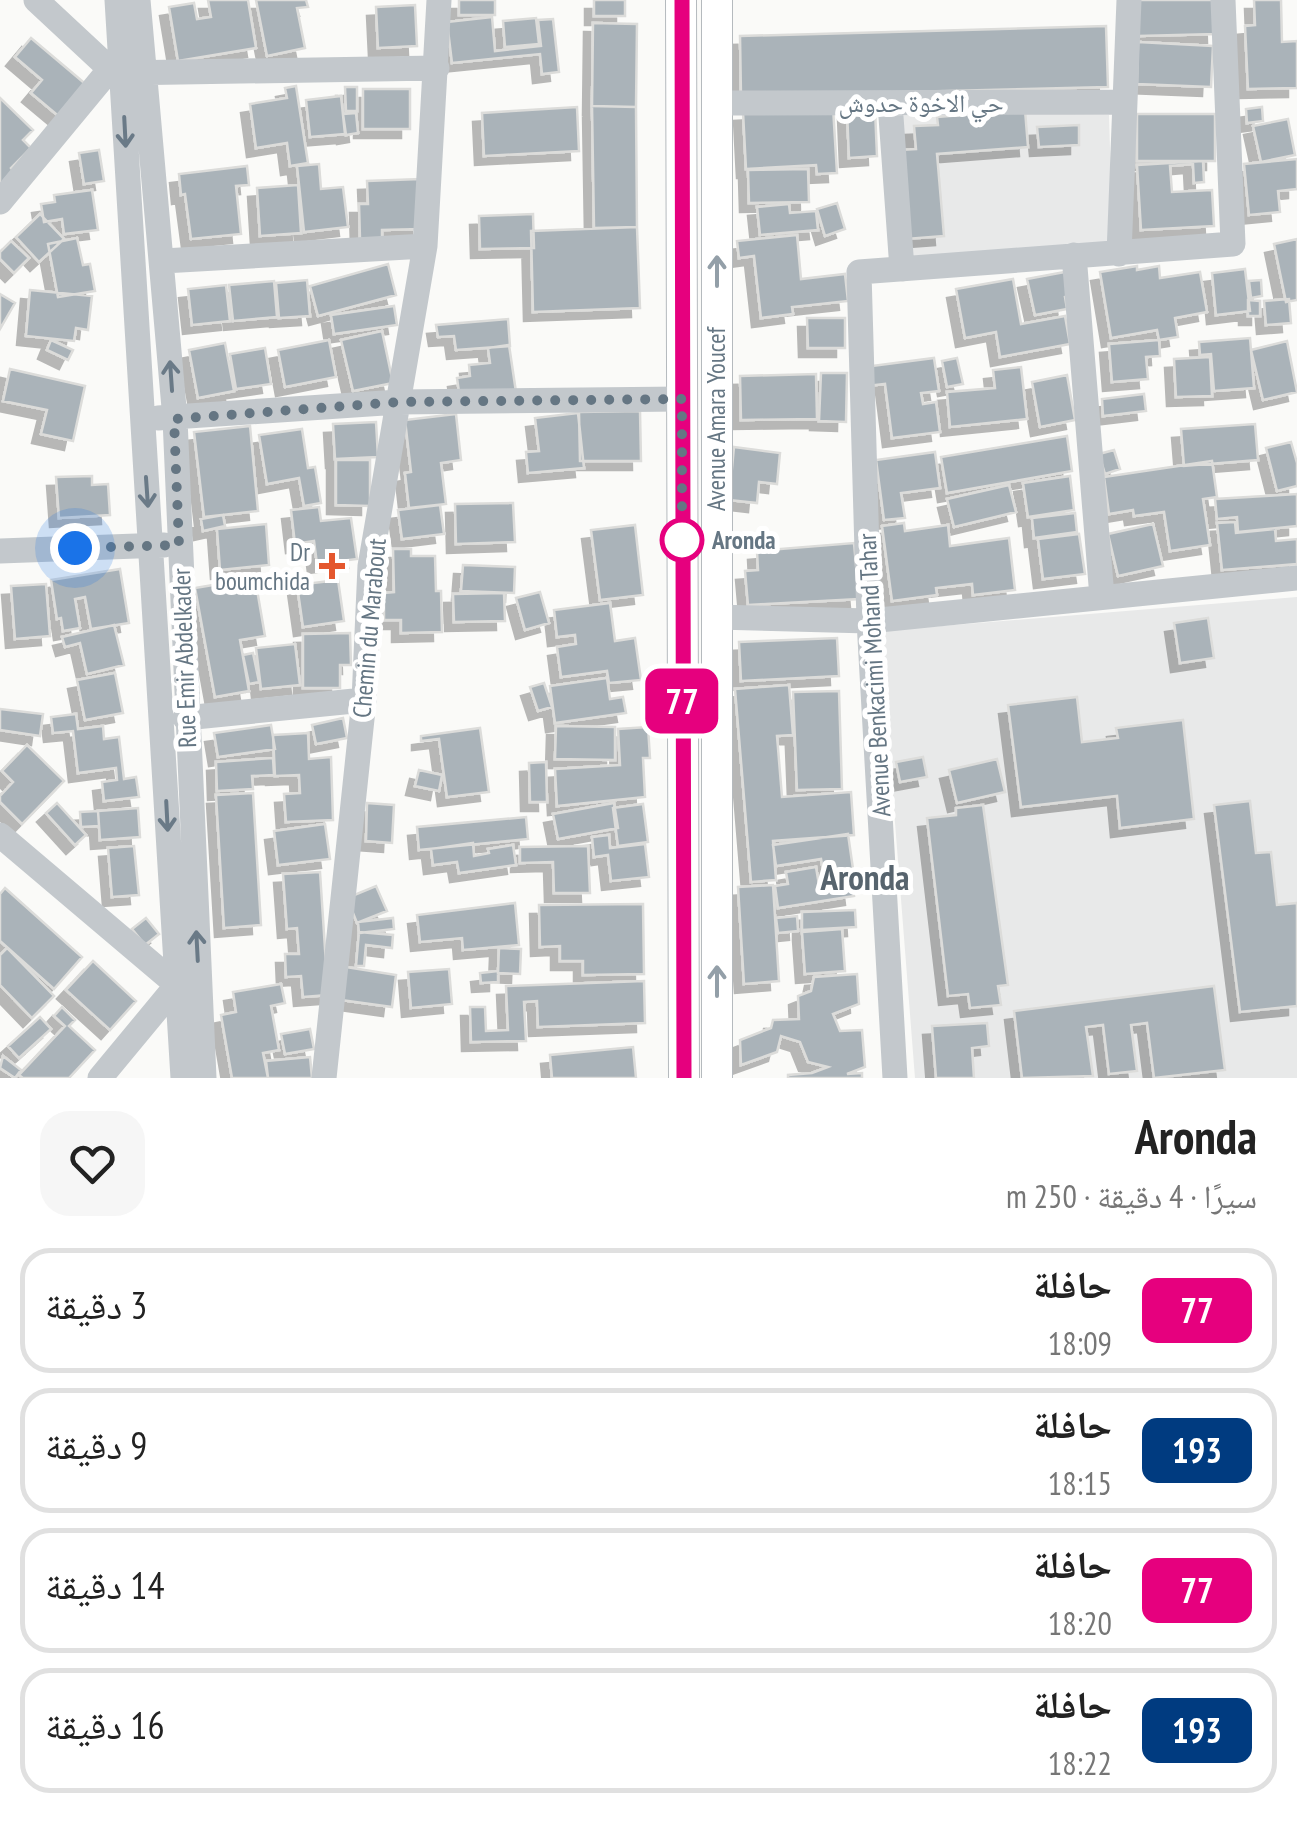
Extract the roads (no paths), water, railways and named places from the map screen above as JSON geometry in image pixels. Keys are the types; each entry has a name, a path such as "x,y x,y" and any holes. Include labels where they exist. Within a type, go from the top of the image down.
{"main road":[{"name":"Avenue Amara Youcef","path":"682,0 684,1078"},
{"name":"Avenue Amara Youcef","path":"718,0 718,1078"},
{"path":"682,616 716,617"}],"street":[{"path":"36,0 125,71 437,68"},
{"name":"Rue Emir Abdelkader","path":"117,0 125,71 150,545 188,985 204,1078"},
{"name":"Rue Emir Abdelkader","path":"138,0 125,71 162,260 174,419 185,718 188,985 183,1078"},
{"name":"Chemin du Marabout","path":"324,1078 364,700 370,566 425,246 438,0"},
{"path":"1119,254 1129,0"},
{"path":"890,103 902,269 1233,244 1223,0"},
{"path":"0,202 125,71"},
{"name":"حي الاخوة حدوش","path":"717,103 1125,102"},
{"path":"162,260 425,246"},
{"path":"1074,255 1102,597"},
{"name":"Avenue Benkacimi Mohand Tahar","path":"895,1078 870,621 859,272 902,269"},
{"path":"142,418 399,402 682,399"},
{"path":"0,551 179,545"},
{"path":"716,617 870,621 1297,578"},
{"path":"185,718 364,700"},
{"path":"0,836 188,985 100,1078"}],"place":[{"name":"Aronda","path":"682,540"},
{"name":"Dr boumchida","path":"332,566"}],"district":[{"name":"Aronda","path":"865,878"}]}
